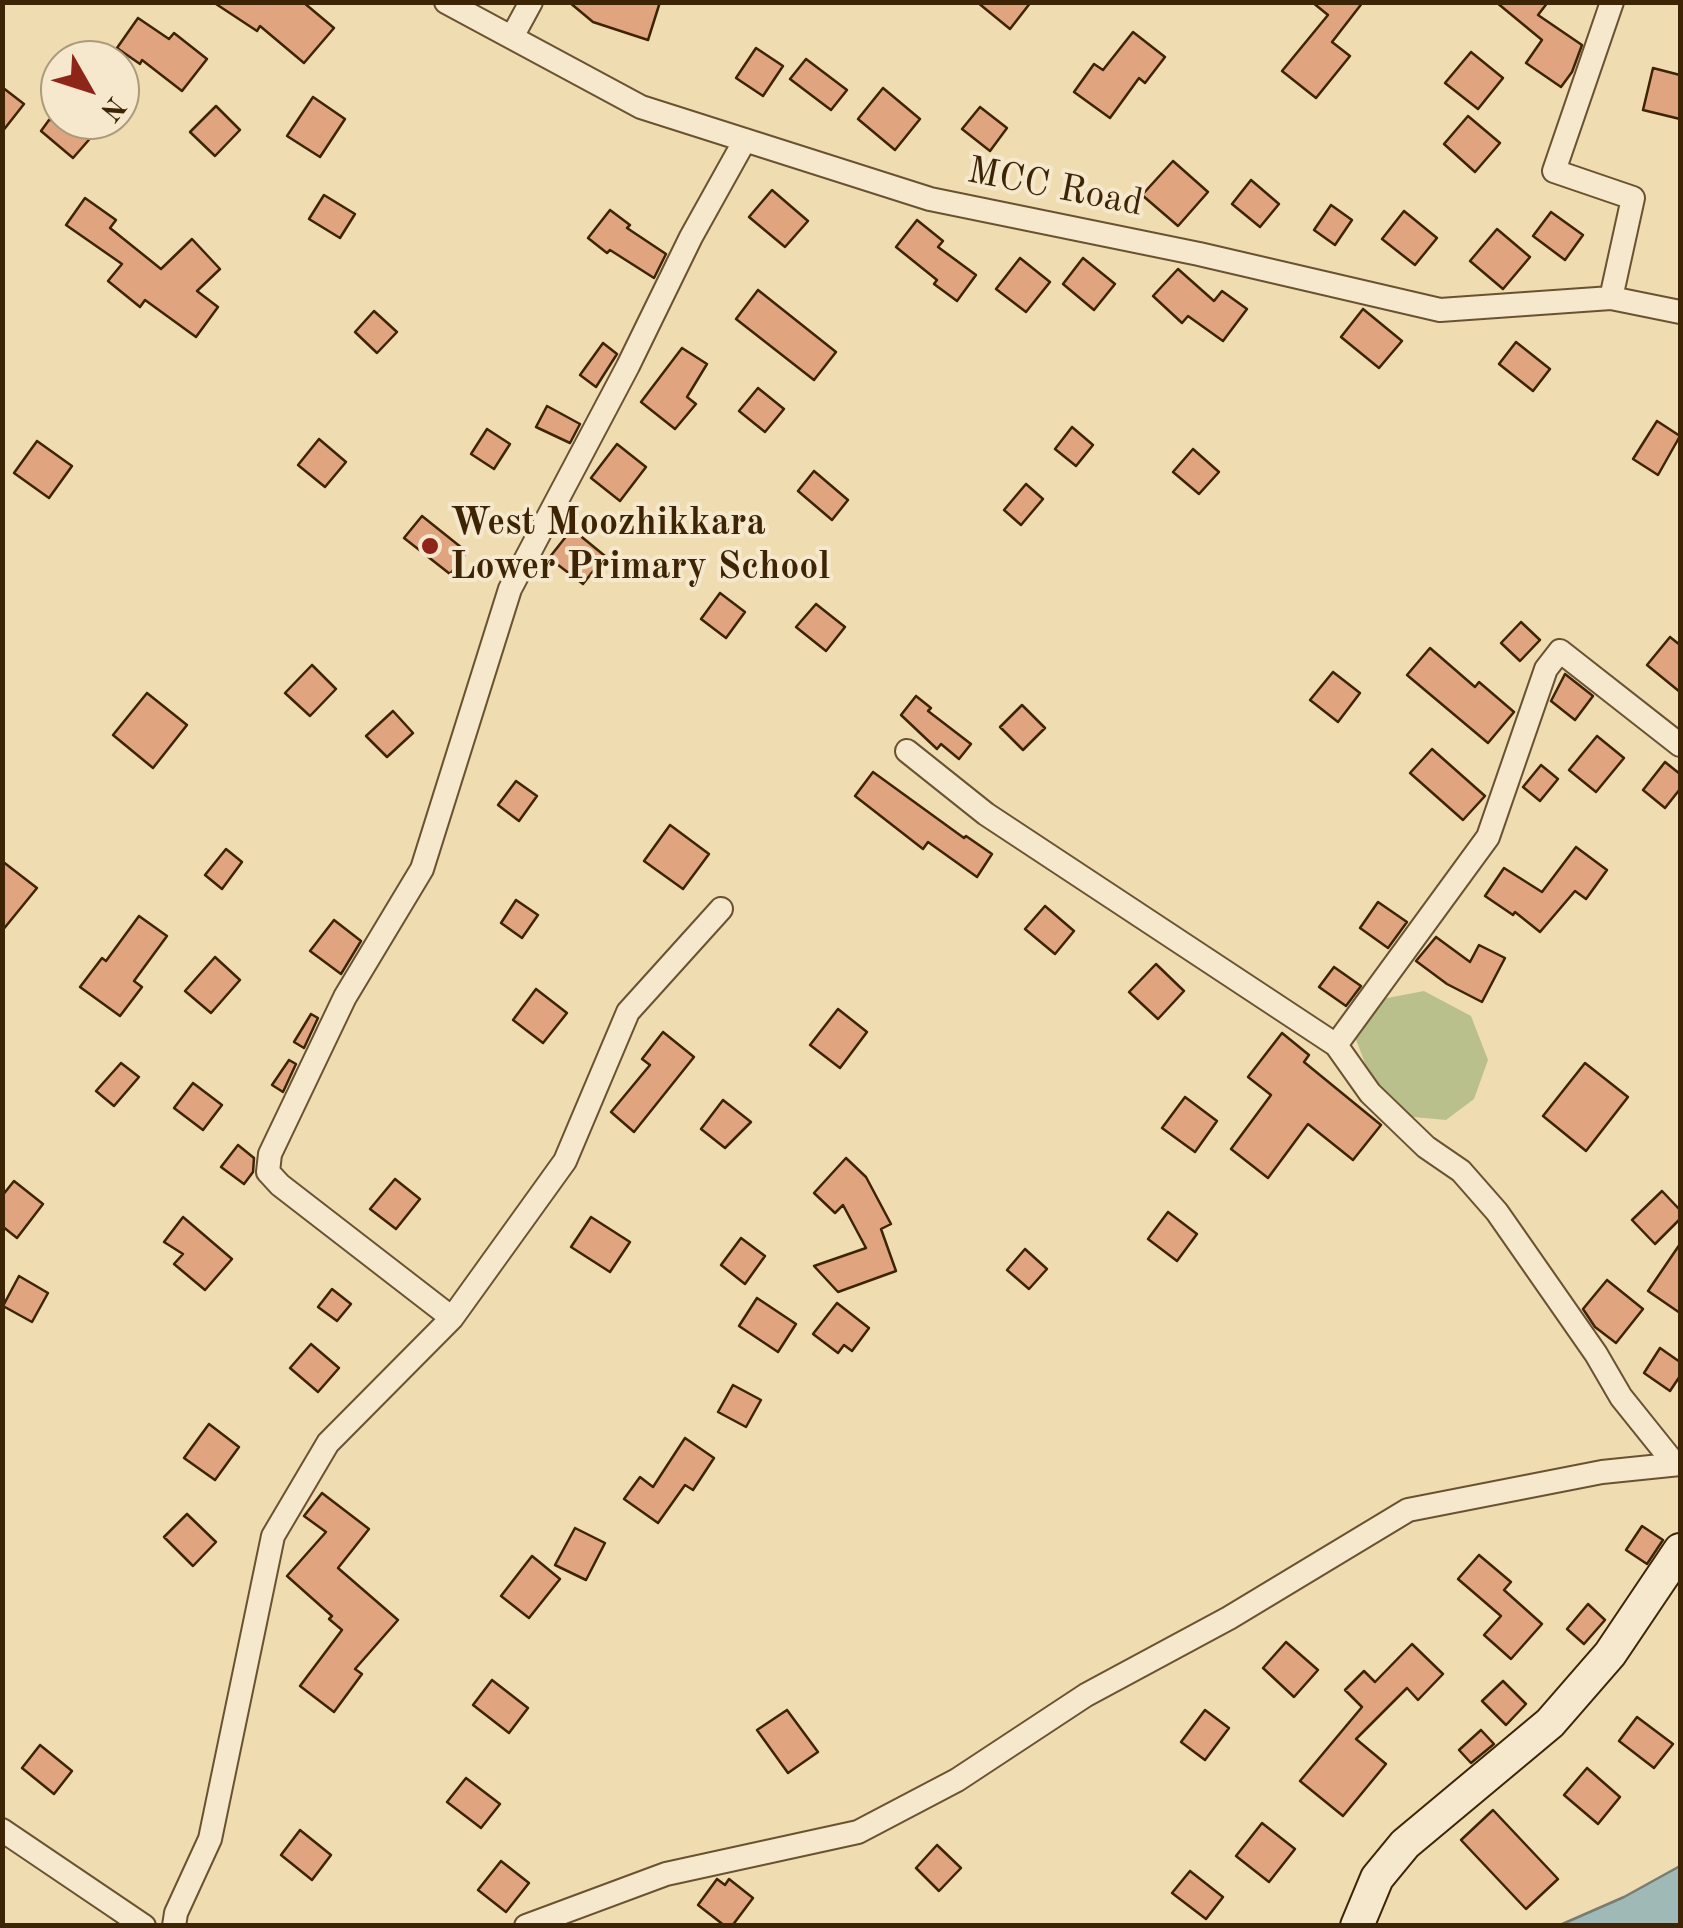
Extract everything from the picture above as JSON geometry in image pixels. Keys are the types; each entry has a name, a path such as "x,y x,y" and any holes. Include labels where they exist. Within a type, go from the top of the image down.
{"main road":[{"path":"1357,1926 1377,1878 1405,1844 1550,1723 1610,1654 1680,1550"}],"street":[{"name":"MCC Road","path":"446,2 641,107 930,199 1199,254 1440,310 1610,298 1680,312"},
{"path":"512,38 531,2"},
{"path":"1610,298 1633,198 1554,171 1612,2"},
{"path":"452,1318 280,1185 268,1172 270,1154 345,997 422,869 510,589 746,140"},
{"path":"1336,1046 1488,838 1546,669 1560,651 1680,744"},
{"path":"907,751 986,814 1336,1046 1370,1094 1426,1147 1461,1171 1497,1212 1596,1354 1620,1397 1677,1464"},
{"path":"174,1926 176,1912 210,1839 272,1536 328,1443 452,1318 565,1162 628,1012 721,909"},
{"path":"526,1926 666,1874 858,1832 957,1780 1086,1695 1230,1618 1408,1510 1602,1472 1677,1464"},
{"path":"2,1830 144,1926"}],"green space":[{"path":"1424,991 1471,1016 1488,1060 1474,1099 1446,1120 1402,1116 1371,1079 1355,1037 1377,1000"}],"water":[{"path":"1680,1866 1680,1925 1560,1925 1624,1897"}],"building":[{"path":"213,2 303,2 334,28 304,63 260,26 257,31"},
{"path":"569,2 660,2 648,40 593,22"},
{"path":"977,2 1031,2 1010,29"},
{"path":"1312,2 1363,2 1332,42 1350,56 1316,98 1282,71 1328,15"},
{"path":"1496,2 1548,2 1538,15 1582,45 1572,72 1561,87 1526,63 1542,40"},
{"path":"138,18 169,39 174,33 207,59 182,91 142,60 140,64 140,40 123,40"},
{"path":"1133,32 1165,57 1145,83 1139,78 1110,118 1074,92 1094,64 1103,70"},
{"path":"756,48 783,66 763,96 736,78"},
{"path":"1471,52 1503,78 1478,109 1445,83"},
{"path":"806,59 847,90 831,110 790,79"},
{"path":"1653,68 1680,75 1680,119 1643,110"},
{"path":"2,87 24,104 2,132"},
{"path":"883,88 920,119 895,150 858,119"},
{"path":"313,97 345,119 320,157 287,136"},
{"path":"216,106 240,130 215,156 190,132"},
{"path":"980,107 1007,128 990,151 962,129"},
{"path":"1468,116 1500,143 1475,172 1444,144"},
{"path":"52,140 89,140 73,158"},
{"path":"1173,161 1208,192 1178,226 1142,195"},
{"path":"1251,180 1279,204 1260,227 1232,204"},
{"path":"772,190 808,221 785,247 749,217"},
{"path":"324,195 355,214 340,238 309,219"},
{"path":"85,198 116,220 110,228 161,269 192,239 220,269 197,291 218,307 196,337 145,300 140,307 108,281 122,264 66,225"},
{"path":"1331,205 1352,220 1335,245 1314,230"},
{"path":"610,210 630,225 627,228 666,254 654,278 588,238"},
{"path":"1404,211 1437,238 1415,265 1382,239"},
{"path":"1551,212 1583,235 1565,260 1533,236"},
{"path":"917,220 943,241 938,247 976,275 957,301 896,247"},
{"path":"1497,229 1530,257 1503,289 1470,261"},
{"path":"1020,258 1050,282 1026,312 996,289"},
{"path":"1083,258 1115,284 1094,310 1063,284"},
{"path":"1178,269 1214,301 1222,291 1247,309 1223,341 1188,316 1182,323 1153,296"},
{"path":"758,290 836,352 814,380 736,319"},
{"path":"1363,309 1402,341 1379,368 1341,337"},
{"path":"374,311 397,332 377,353 355,332"},
{"path":"1516,342 1550,369 1533,391 1499,364"},
{"path":"603,343 617,354 596,387 580,375"},
{"path":"682,348 707,364 687,397 696,404 675,429 641,402"},
{"path":"758,388 784,409 765,432 739,411"},
{"path":"547,406 580,424 570,443 536,427"},
{"path":"1657,421 1680,436 1658,475 1633,459"},
{"path":"1072,427 1093,445 1076,466 1055,449"},
{"path":"487,429 510,444 494,469 471,454"},
{"path":"319,439 346,462 325,487 298,465"},
{"path":"37,441 72,466 49,498 14,473"},
{"path":"617,444 646,467 620,501 591,478"},
{"path":"1193,449 1219,472 1199,494 1173,472"},
{"path":"814,471 848,500 832,520 798,491"},
{"path":"1026,484 1043,499 1021,525 1004,510"},
{"name":"West Moozhikkara Lower Primary School","path":"422,516 467,552 450,574 404,538"},
{"path":"572,529 605,556 583,584 549,558"},
{"path":"720,593 745,612 726,638 701,619"},
{"path":"816,604 845,627 826,651 796,627"},
{"path":"1521,622 1540,640 1520,661 1501,643"},
{"path":"1670,637 1680,645 1680,692 1647,665"},
{"path":"1430,648 1475,687 1479,682 1514,712 1488,743 1407,675"},
{"path":"312,665 336,689 310,716 285,693"},
{"path":"1333,672 1360,693 1338,722 1310,700"},
{"path":"1565,674 1593,696 1575,720 1551,701"},
{"path":"147,693 187,725 153,768 113,735"},
{"path":"916,696 931,708 928,711 971,744 959,759 941,744 937,749 901,715"},
{"path":"1022,705 1045,728 1023,750 1000,727"},
{"path":"393,711 413,733 387,757 366,736"},
{"path":"1597,736 1624,758 1596,792 1569,770"},
{"path":"1432,749 1485,796 1463,820 1410,773"},
{"path":"1665,762 1680,774 1680,789 1665,808 1643,790"},
{"path":"1541,765 1558,779 1540,801 1523,787"},
{"path":"873,772 992,854 977,877 928,842 923,849 855,796"},
{"path":"516,781 537,796 519,821 498,805"},
{"path":"670,825 709,854 683,889 644,861"},
{"path":"1576,847 1607,870 1586,899 1575,891 1540,932 1515,912 1513,915 1485,896 1504,868 1542,892"},
{"path":"226,849 242,862 222,889 205,875"},
{"path":"2,861 37,888 2,931"},
{"path":"516,900 538,915 522,938 501,923"},
{"path":"1378,902 1407,922 1388,948 1360,928"},
{"path":"1045,906 1074,931 1055,954 1025,929"},
{"path":"139,916 167,936 134,981 142,987 120,1016 80,987 102,958 106,961"},
{"path":"334,920 361,941 341,974 310,951"},
{"path":"1436,937 1470,962 1479,945 1505,958 1482,1002 1447,984 1416,961"},
{"path":"215,957 240,980 211,1013 185,991"},
{"path":"1156,964 1184,991 1158,1019 1129,992"},
{"path":"1334,967 1361,986 1346,1006 1319,987"},
{"path":"536,989 567,1013 543,1043 513,1020"},
{"path":"838,1009 867,1032 840,1068 810,1045"},
{"path":"311,1014 318,1018 304,1048 294,1042"},
{"path":"663,1032 694,1057 634,1132 611,1112 650,1065 642,1059"},
{"path":"1282,1033 1309,1055 1304,1062 1381,1125 1353,1160 1308,1124 1268,1178 1231,1149 1271,1095 1248,1077"},
{"path":"289,1060 296,1064 283,1092 272,1085"},
{"path":"121,1063 139,1077 114,1106 96,1091"},
{"path":"1585,1063 1628,1097 1586,1151 1543,1116"},
{"path":"193,1083 222,1105 203,1130 174,1108"},
{"path":"1185,1097 1217,1121 1195,1152 1162,1128"},
{"path":"723,1100 751,1122 725,1148 701,1129"},
{"path":"238,1145 254,1158 253,1172 244,1184 221,1167"},
{"path":"846,1158 866,1177 891,1224 881,1229 896,1271 838,1292 814,1266 866,1248 843,1205 835,1213 814,1193"},
{"path":"395,1179 420,1199 396,1229 370,1209"},
{"path":"14,1181 43,1204 17,1238 2,1226 2,1196"},
{"path":"1662,1191 1680,1210 1680,1219 1655,1244 1632,1220"},
{"path":"1168,1212 1197,1234 1177,1261 1148,1239"},
{"path":"183,1217 232,1259 205,1290 174,1264 183,1254 164,1242"},
{"path":"591,1217 630,1242 610,1272 571,1247"},
{"path":"741,1238 765,1256 745,1284 721,1265"},
{"path":"1680,1244 1680,1313 1648,1291"},
{"path":"1025,1249 1047,1269 1029,1289 1007,1270"},
{"path":"19,1276 48,1293 32,1322 3,1306"},
{"path":"1607,1280 1643,1309 1616,1343 1595,1327 1583,1309"},
{"path":"332,1289 351,1304 337,1321 318,1307"},
{"path":"757,1298 796,1324 778,1352 739,1326"},
{"path":"837,1303 869,1328 852,1351 844,1345 838,1353 813,1334"},
{"path":"311,1344 339,1368 318,1392 290,1368"},
{"path":"1660,1348 1680,1362 1680,1376 1670,1391 1644,1373"},
{"path":"733,1385 761,1400 746,1427 718,1412"},
{"path":"209,1424 239,1447 215,1480 184,1458"},
{"path":"685,1438 714,1458 693,1490 685,1485 658,1523 624,1499 640,1477 653,1487"},
{"path":"322,1493 369,1529 338,1568 398,1620 355,1669 362,1674 334,1712 300,1686 342,1630 287,1576 326,1532 304,1516"},
{"path":"187,1514 216,1542 193,1566 164,1537"},
{"path":"1642,1526 1663,1540 1647,1564 1626,1550"},
{"path":"575,1528 605,1543 586,1580 555,1565"},
{"path":"1479,1555 1511,1582 1504,1590 1542,1624 1511,1659 1484,1635 1501,1616 1458,1579"},
{"path":"532,1556 560,1579 529,1618 501,1596"},
{"path":"1588,1604 1605,1620 1584,1644 1567,1629"},
{"path":"1286,1642 1318,1670 1294,1697 1263,1668"},
{"path":"1412,1644 1443,1674 1418,1700 1407,1688 1356,1739 1386,1764 1343,1816 1300,1781 1362,1707 1345,1690 1364,1671 1375,1682"},
{"path":"492,1680 528,1708 509,1733 473,1705"},
{"path":"1503,1681 1526,1704 1506,1725 1482,1701"},
{"path":"787,1710 818,1752 788,1773 757,1730"},
{"path":"1205,1710 1229,1728 1205,1760 1181,1742"},
{"path":"1637,1717 1673,1744 1654,1768 1619,1741"},
{"path":"1481,1730 1494,1744 1471,1763 1459,1750"},
{"path":"40,1745 72,1771 54,1794 22,1768"},
{"path":"1587,1768 1620,1797 1598,1824 1564,1795"},
{"path":"466,1778 500,1804 481,1828 447,1802"},
{"path":"1493,1810 1558,1879 1526,1909 1461,1840"},
{"path":"1262,1823 1295,1849 1269,1882 1236,1856"},
{"path":"300,1830 331,1855 312,1880 281,1855"},
{"path":"937,1845 961,1868 939,1891 916,1868"},
{"path":"501,1861 529,1883 506,1912 478,1890"},
{"path":"1190,1871 1223,1897 1206,1919 1172,1893"},
{"path":"717,1879 725,1885 729,1879 753,1898 732,1926 725,1926 698,1905"}],"place":[{"name":"West Moozhikkara Lower Primary School","path":"430,546"}]}
